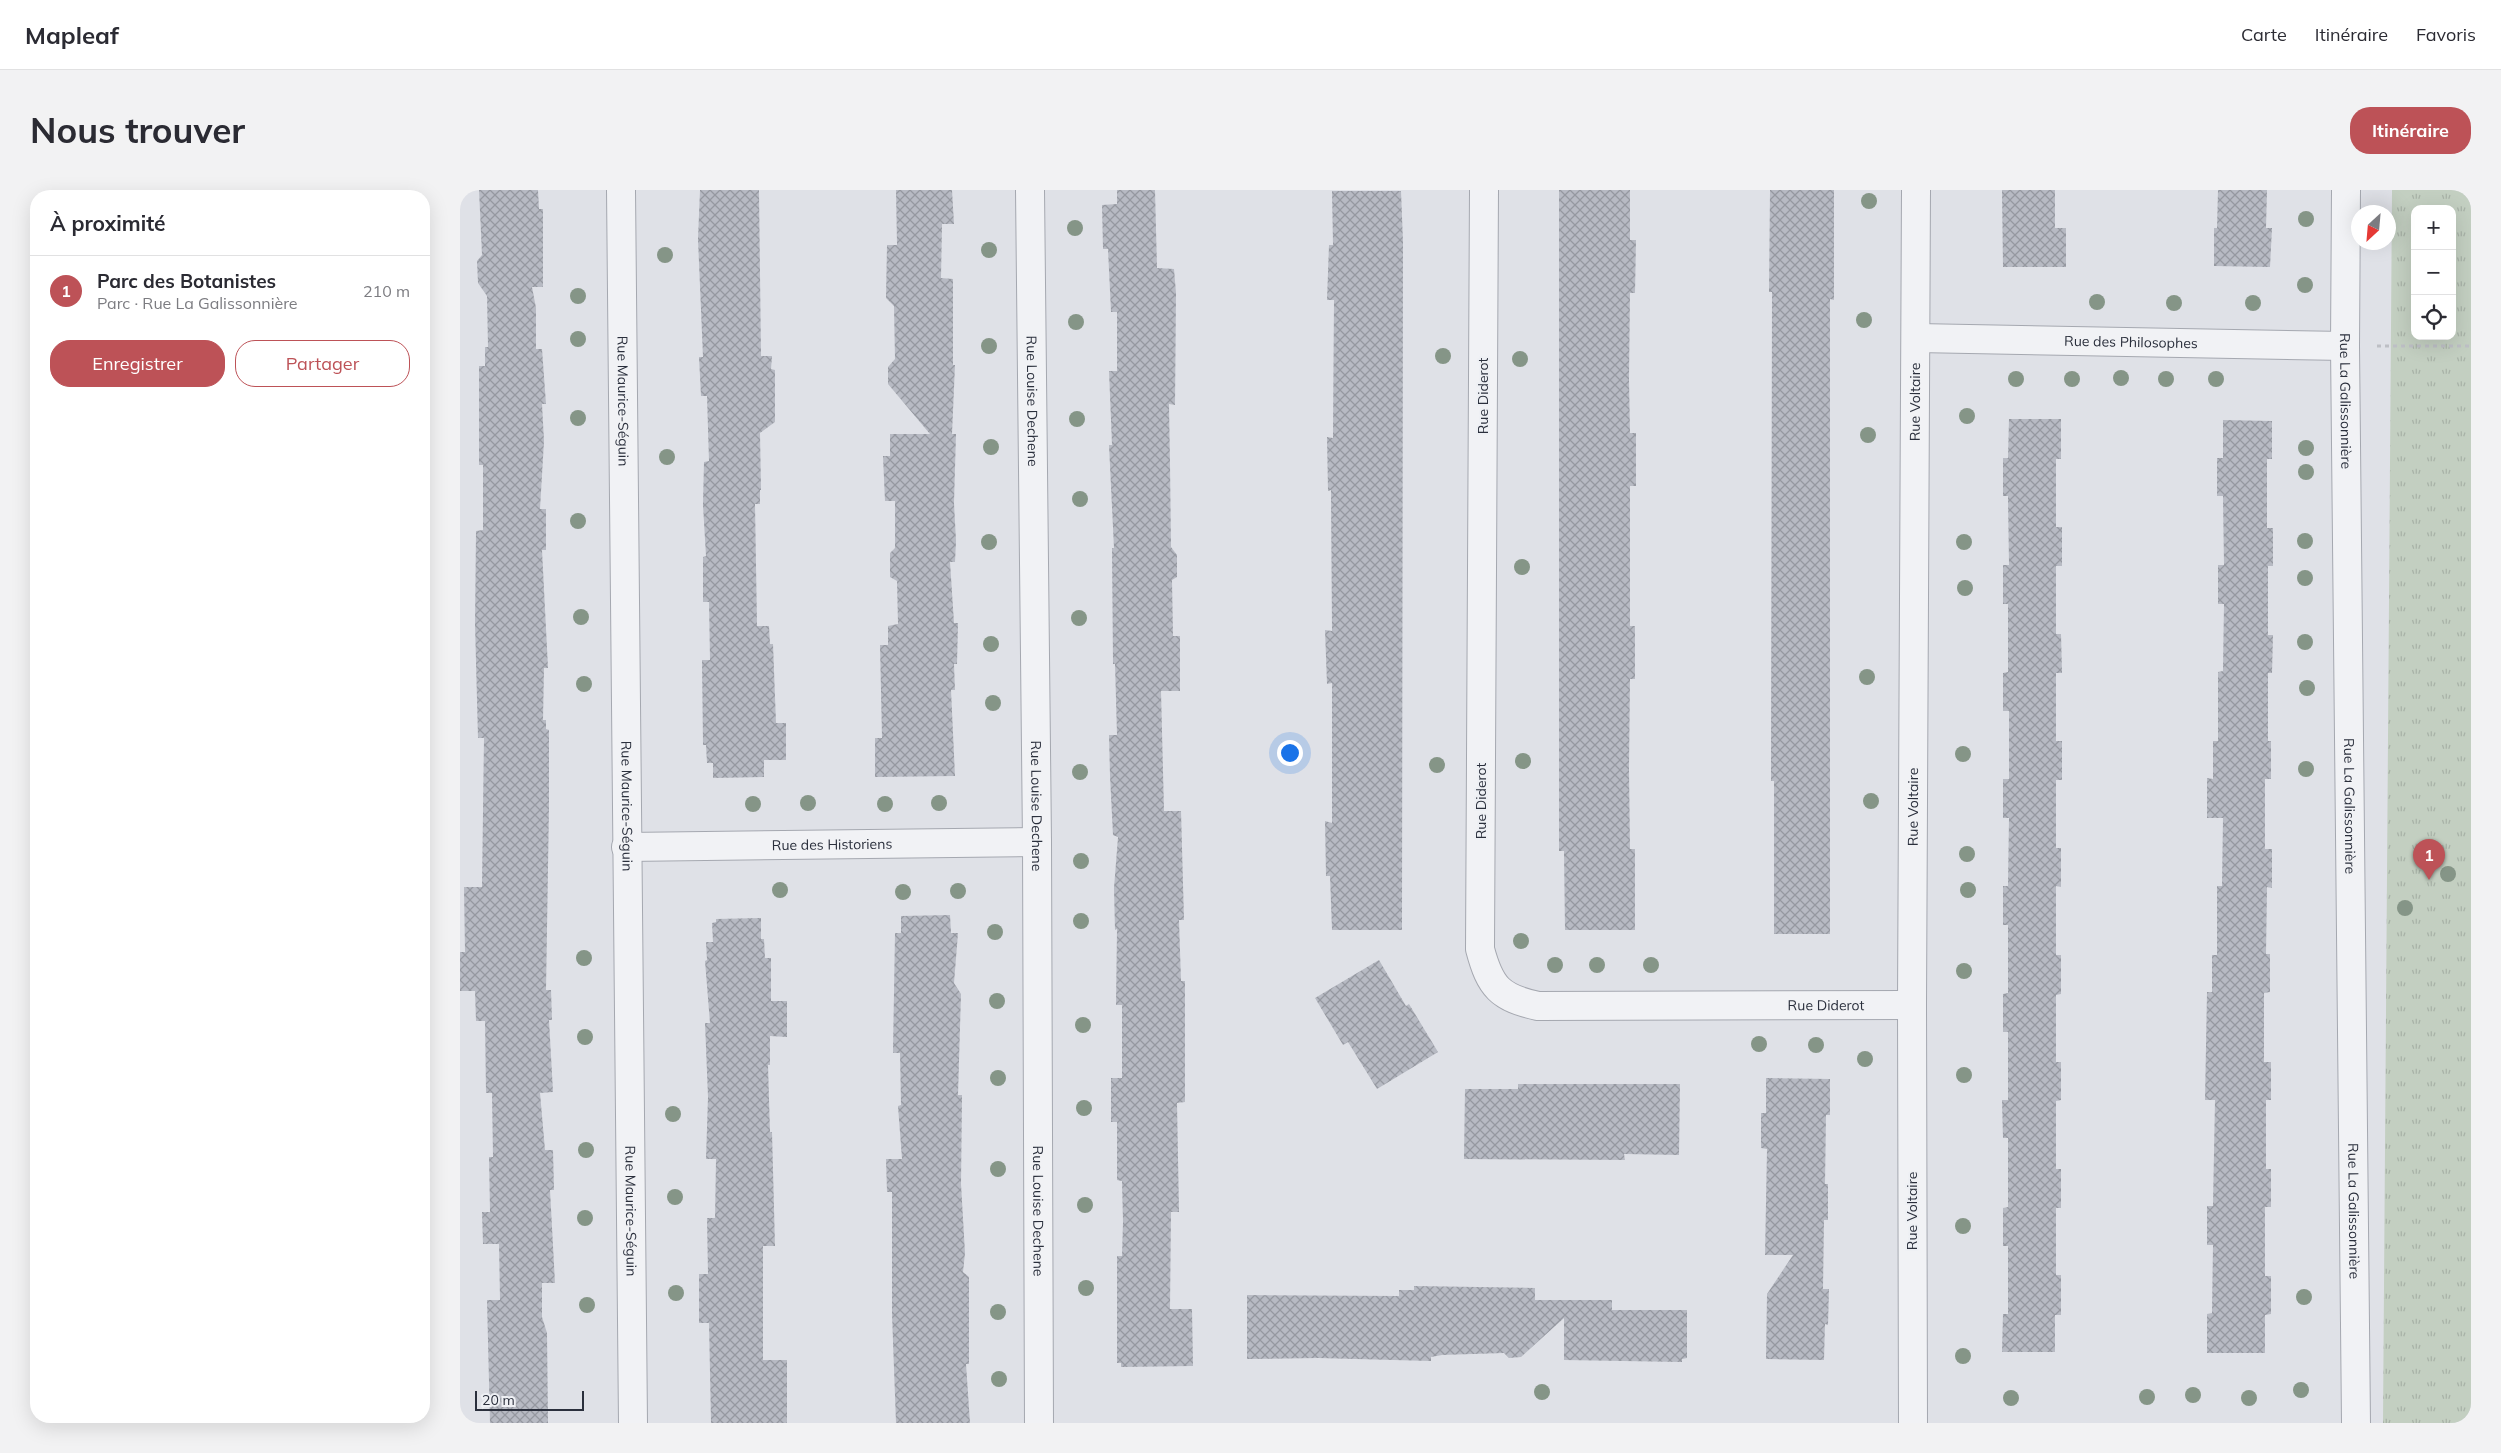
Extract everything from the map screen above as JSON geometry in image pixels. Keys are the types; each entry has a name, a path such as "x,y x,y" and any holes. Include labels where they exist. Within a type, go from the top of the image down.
{"street":[{"name":"Rue Maurice-Séguin","path":"621,190 632,1423"},
{"name":"Rue Louise Dechene","path":"1030,190 1037,842 1039,1423"},
{"name":"Rue Diderot","path":"1484,190 1480,950 1486,972 1500,992 1518,1002 1538,1006 1912,1005"},
{"name":"Rue Voltaire","path":"1913,1423 1912,1005 1916,190"},
{"name":"Rue La Galissonnière","path":"2346,190 2345,346 2356,1423"},
{"name":"Rue des Philosophes","path":"1916,338 2345,346"},
{"name":"Rue des Historiens","path":"626,847 1037,842"}],"path":[{"path":"2345,346 2471,346"}],"green space":[{"path":"2392,190 2471,190 2471,1423 2383,1423 2392,250 2396,250 2396,205 2392,205"}],"building":[{"path":"479,190 538,190 539,209 543,209 543,287 532,287 536,308 536,349 542,349 546,404 542,404 544,441 540,509 546,509 546,550 542,550 548,668 544,668 543,720 546,720 546,729 549,730 546,990 551,990 552,1020 549,1020 553,1092 540,1093 545,1150 553,1150 554,1190 550,1190 555,1283 542,1283 542,1317 547,1333 548,1423 490,1423 487,1300 500,1300 499,1244 483,1244 482,1212 490,1212 489,1157 493,1157 492,1093 486,1093 485,1021 476,1021 475,991 460,991 460,952 465,952 464,887 482,887 484,738 478,738 475,624 476,531 483,530 483,465 479,465 479,366 485,366 485,347 488,347 487,296 478,283 477,261 482,255"},
{"path":"700,190 759,190 761,356 772,356 771,369 775,370 775,422 760,433 761,490 760,504 755,504 757,626 769,626 770,644 773,644 776,723 786,723 786,760 764,760 764,777 713,778 713,763 707,763 706,745 703,745 702,660 710,660 709,602 703,602 703,557 706,556 703,505 704,462 709,461 707,396 701,396 699,357 703,357 698,239"},
{"path":"896,190 952,190 954,224 942,224 941,278 953,279 953,365 955,365 952,434 956,434 954,503 956,541 955,562 950,562 954,623 958,623 957,664 954,664 955,690 951,690 955,776 875,777 875,738 882,738 880,645 888,645 888,626 898,624 897,581 890,577 890,553 895,548 895,501 885,501 883,456 890,456 890,434 930,434 888,384 888,367 895,359 894,306 886,298 887,245 897,245"},
{"path":"1117,190 1155,190 1157,268 1174,269 1176,293 1175,405 1169,404 1171,547 1177,555 1177,577 1172,580 1173,636 1180,636 1180,691 1161,691 1164,811 1181,811 1184,920 1179,920 1181,981 1185,981 1185,1102 1177,1103 1179,1212 1171,1212 1170,1309 1192,1309 1193,1366 1121,1367 1121,1363 1117,1363 1117,1256 1122,1256 1123,1222 1122,1181 1117,1180 1117,1122 1111,1122 1111,1078 1122,1078 1122,1005 1116,1005 1117,929 1115,930 1114,888 1118,837 1113,835 1109,735 1117,735 1115,664 1113,664 1112,548 1114,548 1109,445 1112,445 1109,371 1117,371 1117,312 1111,312 1108,249 1103,249 1102,205 1117,204"},
{"path":"1559,190 1630,190 1630,240 1636,240 1635,293 1630,293 1629,379 1630,433 1636,433 1636,486 1630,486 1630,626 1635,626 1635,679 1630,679 1629,769 1630,849 1635,849 1635,930 1565,930 1564,851 1559,851"},
{"path":"1770,190 1834,190 1834,300 1830,299 1830,934 1774,934 1774,781 1771,781 1772,292 1769,292"},
{"path":"2002,190 2055,190 2055,228 2066,228 2066,267 2003,267"},
{"path":"2218,190 2267,190 2266,228 2272,228 2270,267 2214,266 2214,228 2217,228"},
{"path":"1332,191 1401,191 1403,242 1402,930 1332,930 1330,876 1326,876 1325,821 1332,823 1332,683 1327,684 1325,630 1332,631 1331,490 1328,491 1327,437 1333,438 1334,300 1327,300 1329,245 1333,245"},
{"path":"2009,419 2061,419 2061,459 2056,459 2056,527 2062,527 2062,566 2056,566 2056,634 2061,634 2062,673 2056,673 2056,741 2062,741 2062,780 2056,780 2056,848 2061,848 2061,887 2056,886 2056,955 2061,955 2061,994 2056,995 2056,1062 2061,1062 2061,1100 2056,1101 2056,1169 2061,1169 2061,1208 2056,1208 2056,1275 2061,1275 2061,1315 2055,1315 2055,1352 2002,1352 2003,1314 2008,1314 2008,1246 2003,1246 2003,1208 2008,1207 2008,1138 2003,1138 2002,1100 2008,1100 2008,1032 2003,1032 2003,994 2008,993 2008,925 2003,925 2003,886 2008,886 2009,818 2003,818 2003,779 2009,779 2009,711 2003,711 2003,673 2008,672 2008,604 2003,604 2003,565 2009,565 2008,496 2003,496 2003,458 2008,458"},
{"path":"2223,420 2272,421 2272,459 2267,459 2267,528 2273,528 2273,566 2268,566 2268,635 2273,635 2272,673 2268,673 2268,741 2271,741 2271,779 2265,779 2265,849 2272,849 2272,888 2267,887 2266,954 2270,954 2270,992 2264,993 2264,1062 2271,1062 2271,1100 2266,1100 2266,1169 2271,1169 2271,1207 2265,1207 2265,1276 2271,1276 2271,1314 2265,1315 2265,1353 2207,1353 2207,1314 2212,1313 2213,1245 2207,1245 2207,1206 2213,1206 2215,1100 2205,1100 2207,992 2212,992 2212,955 2217,955 2217,886 2222,886 2223,818 2207,818 2207,778 2213,779 2213,741 2218,741 2218,672 2223,671 2224,604 2218,604 2218,565 2224,565 2223,496 2217,496 2217,458 2223,458"},
{"path":"950,915 951,933 958,933 954,983 961,994 958,1095 962,1095 961,1184 965,1253 963,1272 969,1277 969,1364 966,1364 970,1423 896,1423 892,1314 892,1192 887,1192 886,1159 902,1159 898,1106 901,1105 900,1053 893,1053 895,933 901,933 901,916"},
{"path":"761,918 761,939 764,939 765,958 771,958 771,1001 787,1001 787,1037 770,1036 770,1065 768,1065 775,1246 763,1246 763,1360 787,1360 787,1423 711,1423 709,1323 699,1323 699,1274 708,1274 707,1218 715,1218 716,1159 706,1159 708,1097 705,1023 710,1023 705,961 707,960 706,942 713,942 712,923 716,922 716,919"},
{"path":"1379,960 1406,1006 1409,1004 1438,1052 1377,1089 1348,1042 1343,1045 1315,998"},
{"path":"1766,1078 1830,1079 1830,1115 1826,1115 1825,1184 1828,1184 1828,1220 1824,1220 1823,1289 1829,1289 1828,1325 1825,1324 1824,1360 1766,1359 1767,1294 1793,1255 1765,1255 1767,1149 1761,1148 1761,1113 1766,1113"},
{"path":"1518,1084 1680,1084 1679,1155 1624,1154 1625,1160 1464,1159 1465,1089 1518,1089"},
{"path":"1414,1286 1535,1288 1535,1300 1612,1300 1612,1310 1687,1310 1687,1358 1682,1359 1682,1362 1564,1360 1564,1318 1521,1357 1509,1358 1504,1353 1442,1355 1431,1357 1431,1361 1318,1358 1247,1359 1247,1295 1399,1296 1399,1290 1414,1290"}],"place":[{"name":"Parc des Botanistes","path":"2429,880"}]}
